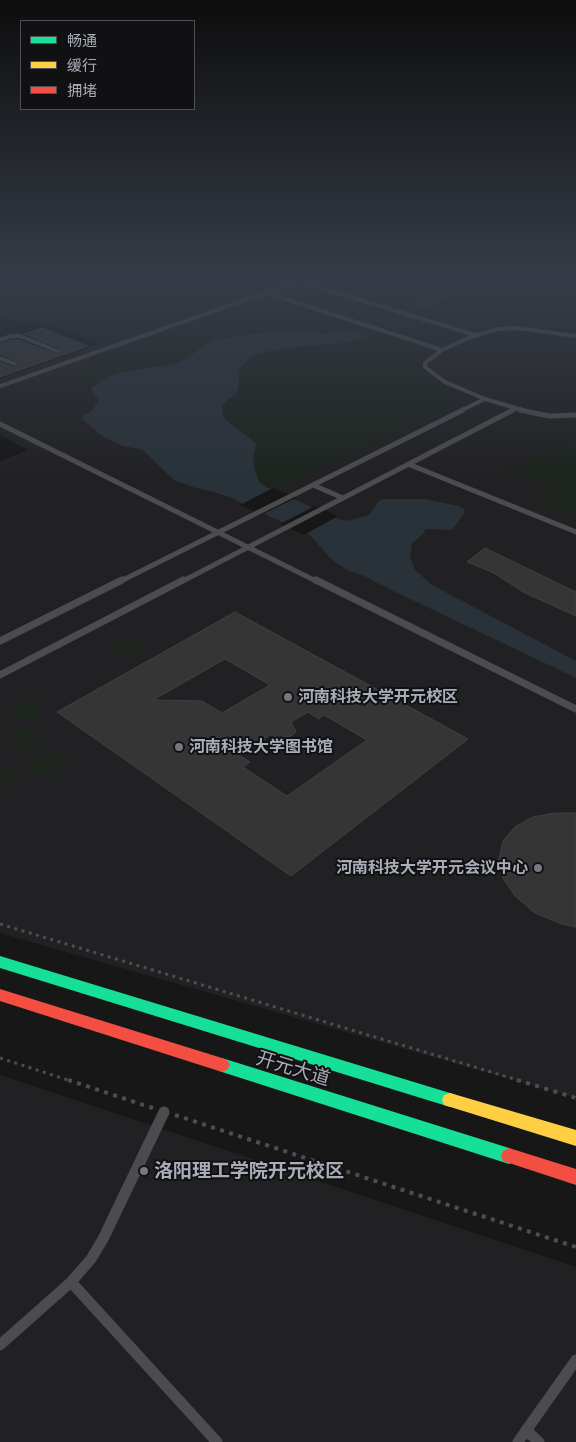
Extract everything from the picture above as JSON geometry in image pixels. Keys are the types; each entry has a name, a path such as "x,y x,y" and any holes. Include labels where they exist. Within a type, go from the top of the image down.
{"main road":[{"name":"开元大道","path":"0,962 576,1138"},
{"name":"开元大道","path":"0,995 576,1177"}],"lane":[{"path":"43,345 57,351"},
{"path":"0,386 116,345"},
{"path":"427,345 442,350"},
{"path":"453,345 442,350 425,363 427,370 445,382 515,409 549,416 576,415"},
{"path":"0,358 15,364"},
{"path":"0,641 485,399"},
{"path":"0,675 515,409"},
{"path":"0,424 576,709"},
{"path":"408,464 576,532"},
{"path":"313,485 343,498"},
{"path":"0,1346 70,1282 91,1259 104,1239 164,1112"},
{"path":"70,1282 217,1442"},
{"path":"518,1442 576,1360"},
{"path":"526,1430 539,1442"}],"path":[{"path":"253,345 268,352"},
{"path":"0,924 576,1098"},
{"path":"0,1058 576,1247"}],"shaded area":[{"name":"河南科技大学开元校区","path":"95,345 576,345 576,1098 0,933 0,461 28,450 0,435 0,379"},
{"path":"153,345 205,345 189,357 174,364 119,373 93,387 92,391 68,380 62,382 57,379"},
{"path":"205,345 315,345 267,351 250,358 238,370 239,384 237,392 223,404 222,411 224,417 230,424 255,442 256,446 253,456 259,482 270,489 347,521 369,515 379,501 384,499 425,499 464,509 465,512 452,530 427,529 412,543 410,556 415,570 432,585 576,661 576,678 367,577 347,570 330,558 311,536 229,497 174,480 143,450 123,446 102,436 83,420 83,415 90,412 99,401 92,391 92,387 107,377 119,373 174,364 189,357"},
{"path":"415,345 426,351 414,365 438,384 459,392 464,396 462,400 287,486 280,484 270,489 259,482 255,471 253,456 256,447 255,442 230,424 224,417 223,404 235,396 239,384 238,370 250,358 267,351 294,347"},
{"path":"576,440 576,517 539,502 553,490 506,470"},
{"path":"142,639 139,652 115,655 112,642"},
{"path":"16,700 40,701 35,719 9,721"},
{"path":"35,728 42,744 17,753 9,732"},
{"path":"49,752 67,765 46,779 25,763"},
{"path":"12,769 22,778 0,792 0,774"},
{"name":"洛阳理工学院开元校区","path":"0,1075 576,1267 576,1442 0,1442"}],"pier":[{"path":"273,488 296,498 261,515 240,505"},
{"path":"315,506 338,516 304,535 280,524"}],"building":[{"path":"0,345 33,345 56,354 60,354 59,348 52,345 88,346 0,377 0,362 15,368 19,364 0,354"},
{"path":"485,548 576,592 576,616 525,593 492,572 467,562"},
{"name":"河南科技大学图书馆","path":"235,612 468,739 291,876 57,712","holes":["225,659 270,685 222,713 202,701 153,700","308,712 319,719 324,715 367,740 287,796 243,767 250,762 239,755 270,735 280,738 291,736 296,732 291,722"]},
{"name":"河南科技大学开元会议中心","path":"555,813 576,813 576,927 562,924 535,913 515,896 503,878 499,859 503,841 515,827 533,817"}],"traffic: fast":[{"path":"0,962 450,1100"},
{"path":"222,1065 509,1156"}],"traffic: slow":[{"path":"450,1100 576,1138"}],"traffic: jam":[{"path":"0,995 222,1065"},
{"path":"509,1156 576,1177"}],"place":[{"name":"河南科技大学开元校区","path":"288,697"},
{"name":"河南科技大学图书馆","path":"179,747"},
{"name":"河南科技大学开元会议中心","path":"538,868"},
{"name":"洛阳理工学院开元校区","path":"144,1171"}]}
